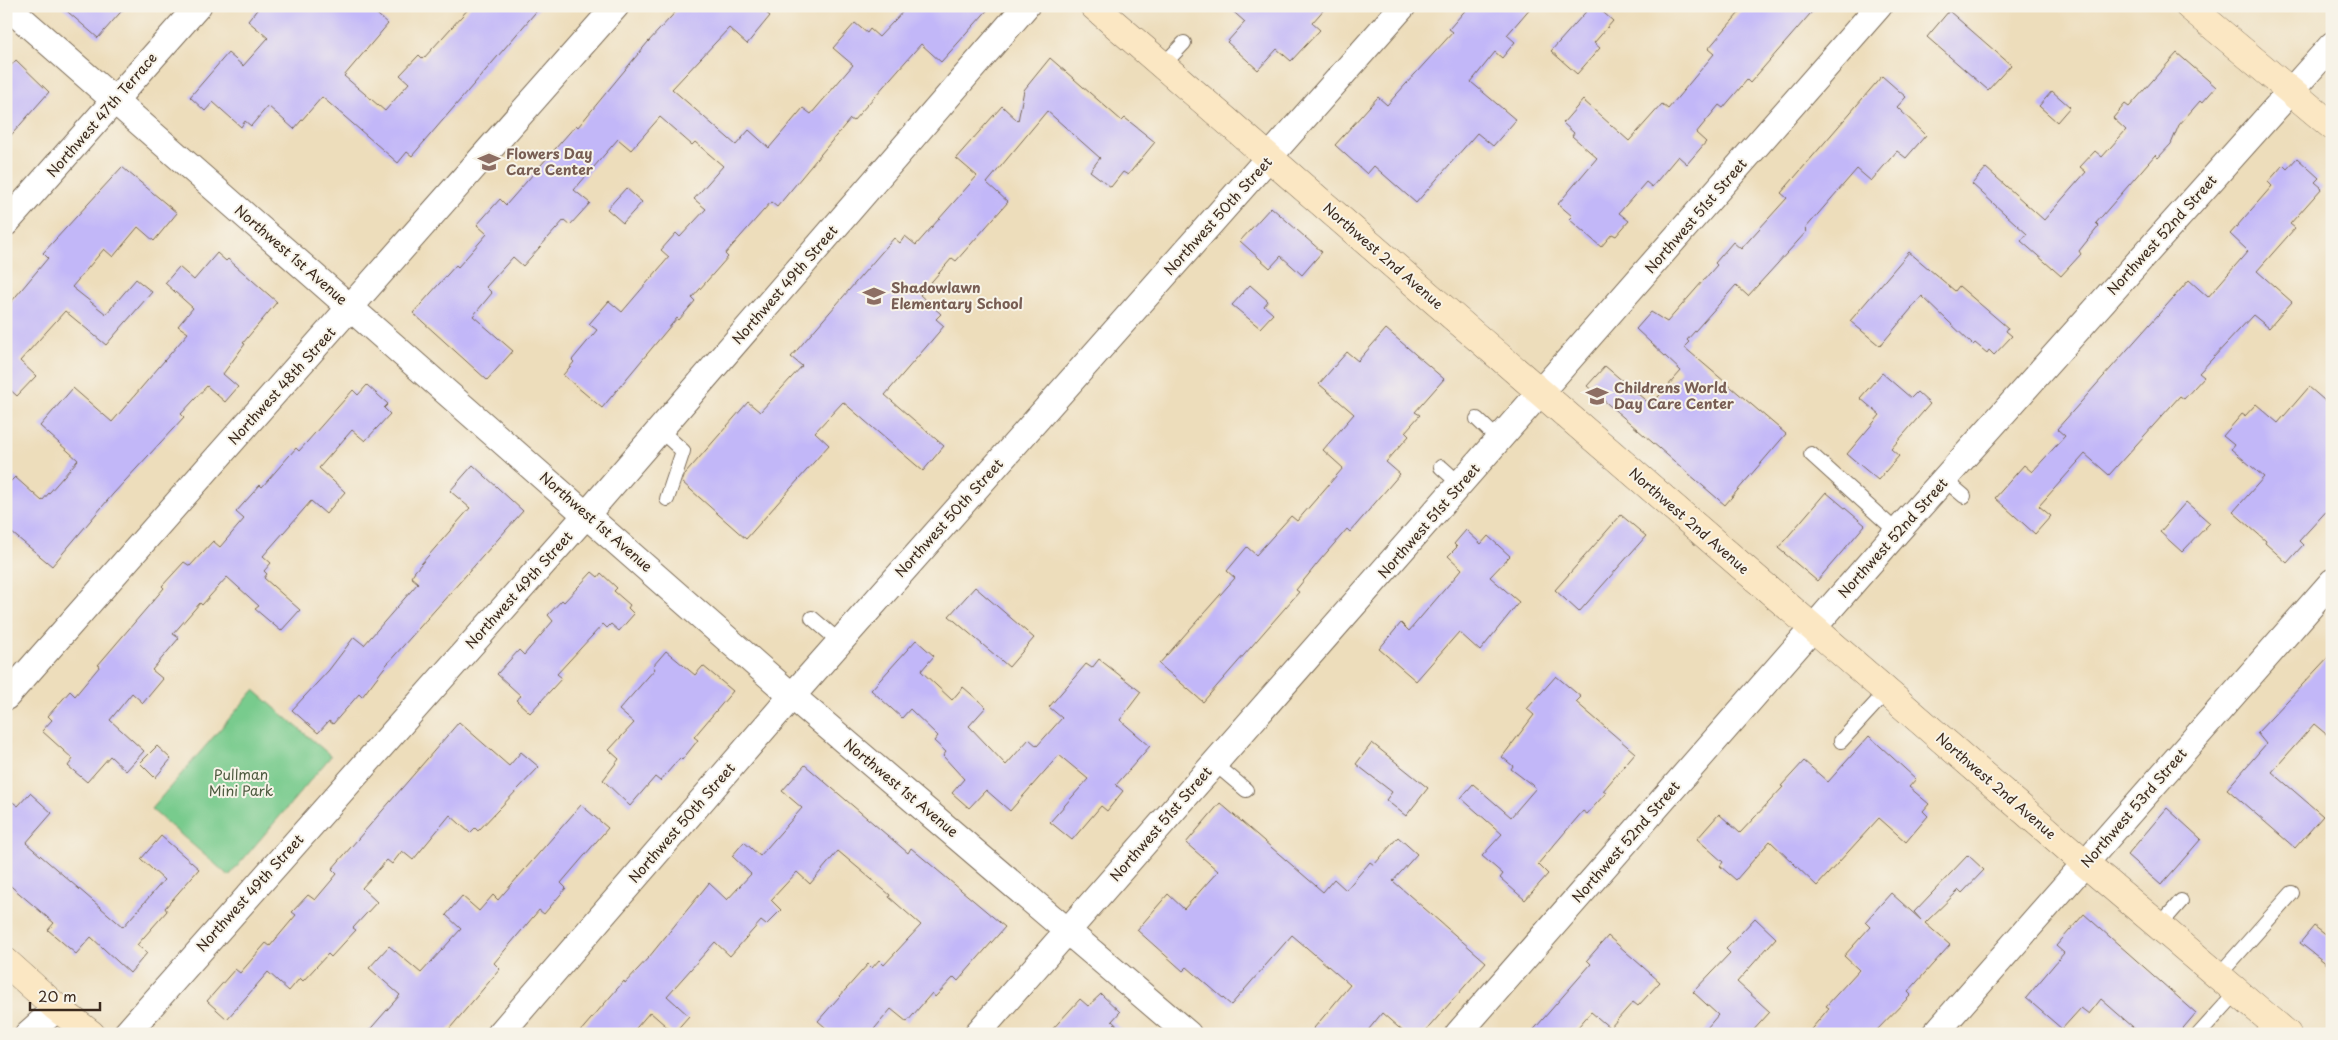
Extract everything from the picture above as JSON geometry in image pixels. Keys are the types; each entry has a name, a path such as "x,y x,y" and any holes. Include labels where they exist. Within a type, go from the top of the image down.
{"street":[{"name":"Northwest 1st Avenue","path":"7,6 792,696 1188,1034"},
{"name":"Northwest 47th Terrace","path":"6,223 198,6"},
{"name":"Northwest 48th Street","path":"6,697 616,6"},
{"name":"Northwest 49th Street","path":"126,1034 587,514 1026,6"},
{"name":"Northwest 2nd Avenue","path":"1094,6 2086,864 2287,1034"},
{"name":"Northwest 50th Street","path":"500,1034 792,696 1403,6"},
{"name":"Northwest 51st Street","path":"977,1034 1500,441 1879,6"},
{"path":"2189,6 2332,126"},
{"name":"Northwest 52nd Street","path":"1458,1034 1897,532 2332,45"},
{"name":"Northwest 53rd Street","path":"1935,1034 2332,582"},
{"path":"6,962 91,1034"},
{"path":"28,1034 58,1008"}],"lane":[{"path":"1162,66 1184,43"},
{"path":"1477,419 1500,441"},
{"path":"660,430 683,451 667,500"},
{"path":"1811,454 1897,532"},
{"path":"1441,467 1460,485"},
{"path":"1944,480 1964,496"},
{"path":"812,618 840,642"},
{"path":"1841,741 1887,691"},
{"path":"1214,764 1246,790"},
{"path":"2199,1034 2228,984 2292,893"},
{"path":"2159,926 2181,901"}],"green space":[{"name":"Pullman Mini Park","path":"254,690 331,756 229,876 151,809"}],"building":[{"path":"61,6 126,6 98,38"},
{"path":"260,6 368,6 388,24 344,76 385,111 409,83 400,75 419,55 423,59 471,6 541,6 412,156 407,152 398,163 322,97 294,129 268,106 251,126 245,121 241,127 213,102 205,111 190,97 228,53 243,66 268,38 248,21"},
{"path":"681,6 758,6 770,16 747,44 729,28 672,89 736,145 749,130 769,148 803,108 811,114 853,65 833,48 855,23 867,33 870,29 879,37 908,6 991,6 941,62 921,44 853,121 850,119 777,207 771,202 725,254 728,257 692,298 695,301 679,320 677,318 602,408 563,375 574,362 572,360 597,330 589,324 609,301 622,312 669,257 661,250 676,233 680,237 706,209 694,199 723,166 695,142 692,145 660,117 631,150 618,139 574,190 590,203 570,225 564,220 523,266 513,257 486,287 492,293 473,316 513,351 487,380 413,313 487,234 477,225 500,199 506,205 576,125 578,127 648,42"},
{"path":"1227,6 1327,6 1312,23 1320,30 1291,61 1277,49 1258,70 1227,42 1245,22"},
{"path":"1469,6 1532,6 1507,35 1515,42 1502,58 1495,52 1471,82 1516,120 1493,146 1477,133 1416,203 1374,166 1367,174 1335,145 1378,97 1387,105 1453,32 1449,29"},
{"path":"1591,6 1596,6 1613,21 1594,43 1600,48 1577,74 1551,51"},
{"path":"1745,6 1817,6 1750,83 1747,80 1723,108 1719,105 1696,133 1706,142 1687,164 1678,156 1652,187 1646,182 1619,213 1629,221 1616,236 1612,234 1601,247 1569,219 1572,216 1558,204 1597,158 1572,136 1574,133 1563,123 1583,100 1629,141 1662,104 1668,109 1714,54 1708,49"},
{"path":"1949,11 2011,65 1988,90 1927,37"},
{"path":"2177,53 2216,87 2202,103 2200,101 2179,125 2171,144 2158,158 2155,155 2096,223 2099,226 2079,251 2081,254 2061,276 2021,241 2027,234 1972,184 1986,168 2044,220 2086,172 2080,167 2095,151 2102,157 2126,130 2113,118 2125,104 2129,107"},
{"path":"1050,58 1122,121 1125,118 1155,142 1128,175 1123,172 1111,187 1090,171 1100,158 1047,111 987,183 1008,202 956,261 952,258 920,295 941,314 936,319 944,326 885,395 944,446 923,471 843,402 815,432 829,445 746,539 682,482 685,474 748,402 760,412 802,366 791,357 894,238 900,243 905,236 916,245 977,176 956,158 1002,106 1018,121 1024,90"},
{"path":"16,60 49,92 6,141 6,71"},
{"path":"1882,76 1906,97 1897,107 1926,135 1906,158 1897,151 1871,181 1857,169 1805,229 1807,231 1748,296 1736,285 1687,340 1689,342 1684,347 1786,434 1725,505 1587,386 1605,366 1651,405 1681,371 1636,329 1651,312 1667,322 1717,265 1715,263 1733,242 1741,249 1787,198 1781,193"},
{"path":"2052,91 2070,107 2057,122 2039,106"},
{"path":"2297,158 2319,178 2315,182 2322,188 2290,224 2295,228 2257,271 2292,302 2269,328 2253,315 2199,373 2204,377 2184,399 2180,396 2109,475 2085,454 2039,506 2051,516 2035,534 1995,498 2024,465 2032,472 2065,436 2057,429 2189,280 2208,297 2248,251 2230,234 2272,186 2268,182 2283,165 2287,169"},
{"path":"122,167 177,213 154,241 138,227 113,257 104,249 72,287 106,314 136,279 152,292 106,345 65,311 20,361 36,376 17,396 6,386 6,308 48,258 43,253"},
{"path":"626,188 642,202 623,223 607,209"},
{"path":"1271,207 1322,252 1302,275 1281,256 1270,268 1240,241"},
{"path":"1909,252 1955,291 1959,286 2008,328 2006,331 2012,336 1994,355 1989,350 1987,353 1975,343 1973,345 1922,296 1880,346 1850,321"},
{"path":"217,253 226,261 228,259 277,302 243,343 245,344 223,374 238,387 225,402 207,386 181,414 184,417 113,494 52,566 6,528 6,486 15,477 42,501 78,460 40,426 73,388 112,422 188,333 178,326 193,308 165,283 179,267 194,280"},
{"path":"1250,285 1268,301 1264,306 1273,314 1260,328 1232,305"},
{"path":"1386,329 1444,379 1415,412 1420,415 1405,432 1409,436 1386,462 1400,474 1350,532 1347,529 1321,559 1296,590 1299,592 1203,702 1159,664 1235,578 1227,571 1247,547 1256,555 1291,516 1297,521 1343,468 1323,450 1354,414 1319,384 1347,352 1358,361"},
{"path":"1882,373 1911,398 1917,392 1930,404 1891,449 1899,456 1878,480 1847,454 1880,415 1860,398"},
{"path":"367,385 388,404 384,408 390,414 365,441 352,430 319,468 345,492 326,514 311,501 263,556 271,563 264,571 267,574 264,578 300,610 281,631 255,609 259,606 227,577 202,605 200,603 173,634 179,638 152,670 163,679 143,703 132,693 110,720 144,751 126,771 110,756 87,782 68,766 73,759 42,731 52,720 48,716 70,691 75,696 100,666 98,665 164,588 162,586 184,562 190,566 213,541 220,547 244,519 236,512 260,485 262,487 296,448 299,451 353,390 358,395"},
{"path":"2309,387 2332,407 2332,505 2299,541 2303,545 2287,563 2265,543 2266,541 2233,512 2264,477 2231,449 2234,445 2223,436 2242,414 2245,416 2256,404 2278,423"},
{"path":"473,465 523,511 387,664 362,697 359,694 333,724 329,721 318,733 292,710 329,670 354,637 364,645 418,583 411,577 415,571 470,508 450,491"},
{"path":"1826,492 1865,525 1817,581 1778,548"},
{"path":"2186,502 2210,523 2182,552 2160,532"},
{"path":"1621,515 1646,536 1579,612 1555,590"},
{"path":"1466,530 1481,544 1488,536 1510,556 1490,577 1519,602 1480,651 1459,632 1416,681 1379,649 1401,623 1409,631 1462,569 1448,556 1457,547 1454,544"},
{"path":"592,572 598,577 601,573 617,588 614,591 630,605 628,608 634,614 619,631 611,624 607,628 603,624 557,674 562,678 530,713 516,700 521,696 497,674 519,650 524,655 553,621 548,615 562,600 564,602"},
{"path":"975,587 1034,638 1009,667 949,616"},
{"path":"916,640 934,656 921,671 952,700 963,687 986,707 969,726 1006,765 1029,739 1037,746 1062,718 1049,707 1086,664 1092,668 1099,659 1141,692 1120,720 1150,746 1116,785 1123,791 1107,811 1101,806 1072,840 1050,822 1088,779 1059,755 1010,811 986,790 969,808 952,793 964,779 943,756 946,752 934,741 938,736 910,709 902,718 871,690"},
{"path":"666,651 695,675 703,666 733,691 694,737 698,740 682,760 680,758 660,781 655,777 630,806 603,780 619,759 609,750 634,723 619,710 655,669 653,666"},
{"path":"2332,653 2332,739 2314,724 2272,772 2323,816 2295,848 2227,789 2266,744 2257,733"},
{"path":"1556,676 1581,697 1576,702 1635,753 1603,791 1606,793 1587,814 1583,811 1538,864 1548,874 1525,900 1500,878 1503,874 1482,856 1502,834 1461,798 1473,784 1511,817 1536,788 1511,769 1513,766 1502,757 1534,715 1527,709"},
{"path":"459,722 509,766 521,752 539,767 478,831 475,828 470,833 450,815 413,860 402,851 392,864 387,860 362,888 377,902 353,928 356,930 331,957 328,954 303,981 300,978 289,991 268,972 227,1019 207,1001 235,969 240,973 266,943 270,946 296,915 292,912 308,895 315,900 337,874 332,869"},
{"path":"1869,736 1916,779 1909,787 1929,804 1923,811 1928,816 1906,842 1879,818 1817,886 1770,841 1736,880 1720,866 1723,862 1697,839 1719,814 1740,833 1783,787 1781,786 1804,761 1828,782"},
{"path":"1372,743 1428,788 1406,816 1386,800 1392,792 1356,764"},
{"path":"157,746 171,759 155,778 140,763"},
{"path":"805,765 908,853 911,848 1005,927 958,981 954,977 935,997 932,993 907,1022 891,1009 870,1034 833,1034 818,1021 868,964 872,968 879,960 884,965 921,925 889,897 890,895 838,851 810,884 797,872 771,900 781,910 766,925 761,921 730,956 715,942 667,996 689,1016 674,1033 650,1012 631,1034 578,1034 624,981 625,983 649,957 709,883 727,900 751,874 732,856 744,842 760,856 802,808 782,791"},
{"path":"30,793 52,813 26,843 123,927 164,880 141,859 161,836 199,869 165,908 167,911 137,945 147,953 130,973 91,937 76,954 48,930 54,923 6,882 6,797 18,806"},
{"path":"1220,803 1323,892 1334,879 1346,890 1370,862 1374,865 1398,837 1417,854 1393,881 1486,962 1423,1034 1406,1034 1382,1013 1365,1034 1309,1034 1350,985 1292,935 1231,1005 1187,967 1183,971 1137,930 1168,894 1184,909 1218,871 1186,843"},
{"path":"581,805 608,828 561,883 566,888 544,914 539,910 494,963 500,969 445,1034 366,1034 400,995 369,968 389,946 421,973 461,929 446,915 462,896 479,911 493,895 498,900"},
{"path":"2167,808 2201,839 2161,885 2127,855"},
{"path":"1968,855 1984,870 1962,893 1959,890 1925,923 1950,945 1908,992 1911,995 1873,1034 1807,1034 1829,1008 1826,1006 1859,970 1844,956 1870,927 1865,922 1891,893 1921,920 1914,912"},
{"path":"2084,914 2196,1013 2178,1034 2141,1034 2101,999 2089,1014 2081,1008 2062,1029 2026,998 2064,953 2056,946"},
{"path":"1755,918 1776,938 1737,982 1770,1012 1750,1034 1702,1034 1718,1015 1693,992 1730,953 1726,949"},
{"path":"2314,926 2332,940 2332,968 2300,943"},
{"path":"1608,936 1660,982 1638,1006 1633,1002 1610,1028 1591,1012 1572,1034 1530,1034 1591,964 1587,960"},
{"path":"1101,994 1120,1012 1112,1021 1126,1034 1048,1034 1080,999 1088,1006"}],"place":[{"name":"Flowers Day Care Center","path":"489,162"},
{"name":"Shadowlawn Elementary School","path":"874,296"},
{"name":"Childrens World Day Care Center","path":"1597,396"}]}
